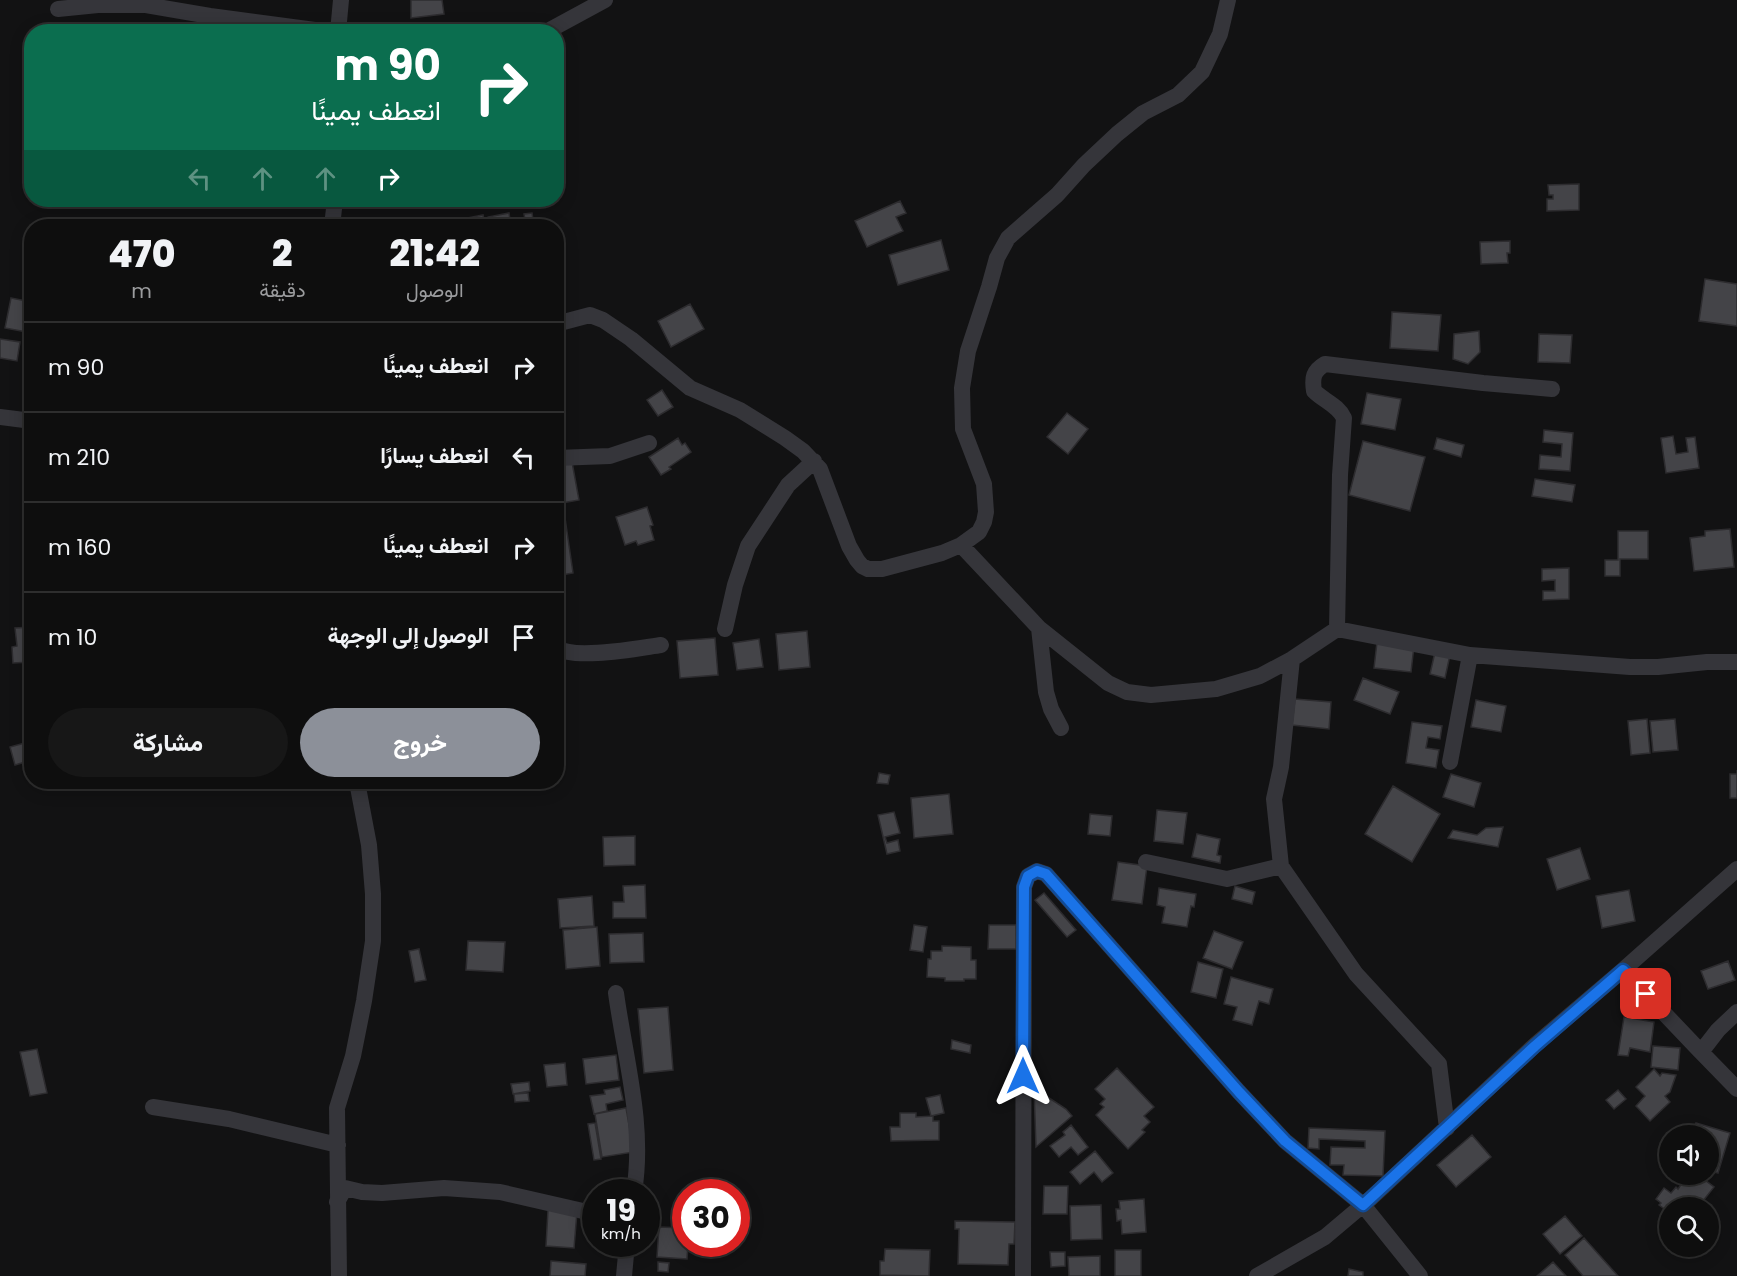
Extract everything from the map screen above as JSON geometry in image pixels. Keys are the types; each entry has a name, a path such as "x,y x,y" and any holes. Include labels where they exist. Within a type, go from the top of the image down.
{"street":[{"path":"339,24 341,0"},
{"path":"561,24 605,0"},
{"path":"564,322 590,315 603,320 631,339 690,388 740,410 785,438 814,461 827,486 849,546 862,566 874,570 882,569 942,553 962,544 979,532 986,512 984,484 963,429 962,388 968,351 997,258 1008,238 1057,195 1117,134 1143,112 1178,95 1202,72 1220,34 1228,0"},
{"path":"58,9 99,5 146,5 270,24"},
{"path":"1337,629 1340,475 1344,418 1340,411 1314,391 1313,376 1317,369 1325,364 1551,389"},
{"path":"0,417 24,420"},
{"path":"564,458 609,456 649,443"},
{"path":"725,629 735,585 748,546 788,485 814,461"},
{"path":"962,544 1038,628 1108,683 1127,692 1140,694 1216,689 1260,676 1292,659 1337,629 1470,655 1630,667 1737,662"},
{"path":"1038,628 1046,693 1060,728"},
{"path":"564,650 608,653 662,645"},
{"path":"1450,762 1470,655"},
{"path":"1292,659 1281,767 1274,799 1281,866 1356,974 1439,1064 1447,1128"},
{"path":"339,1276 337,1108 353,1056 373,941 373,894 369,845 358,789"},
{"path":"1146,862 1227,879 1281,866"},
{"path":"1257,1276 1325,1237 1363,1205 1535,1046 1737,869"},
{"path":"1023,1276 1024,887 1028,876 1037,871 1046,874 1285,1141 1363,1205 1420,1276"},
{"path":"1623,970 1737,1089"},
{"path":"616,993 634,1099 638,1137 637,1179"},
{"path":"1701,1052 1718,1030 1737,1012"},
{"path":"153,1107 229,1119 338,1145"},
{"path":"337,1202 345,1188 382,1193 444,1188 500,1192 582,1211"},
{"path":"624,1276 626,1257"}],"building":[{"path":"411,0 442,0 444,14 411,18"},
{"path":"1579,184 1579,210 1547,211 1547,199 1553,199 1553,195 1549,195 1548,185"},
{"path":"900,201 906,213 896,217 903,231 867,247 855,221"},
{"path":"509,213 510,219 488,219 488,217"},
{"path":"532,213 533,219 525,219 524,214"},
{"path":"483,215 484,219 467,219"},
{"path":"941,240 949,270 898,285 889,255"},
{"path":"1510,241 1510,253 1507,253 1508,263 1481,264 1480,242"},
{"path":"1705,279 1737,284 1737,326 1699,321"},
{"path":"11,298 24,300 24,332 5,328"},
{"path":"690,304 704,329 671,347 658,321"},
{"path":"1392,312 1441,315 1438,351 1390,348"},
{"path":"1479,331 1480,352 1468,364 1453,359 1454,334"},
{"path":"1539,334 1572,335 1570,363 1538,362"},
{"path":"0,339 20,342 17,361 0,358"},
{"path":"662,390 673,407 658,416 647,400"},
{"path":"1367,393 1401,399 1395,430 1361,424"},
{"path":"1067,413 1088,429 1068,454 1047,437"},
{"path":"1544,430 1573,433 1570,471 1539,469 1540,455 1561,457 1562,444 1543,442"},
{"path":"1673,436 1676,454 1688,452 1686,438 1695,437 1699,468 1666,473 1661,438"},
{"path":"678,438 682,445 685,443 691,452 661,475 649,457"},
{"path":"1437,438 1464,445 1461,457 1434,449"},
{"path":"1363,441 1425,457 1410,511 1349,495"},
{"path":"572,462 579,500 564,503 564,464"},
{"path":"1535,479 1575,485 1572,502 1532,496"},
{"path":"647,507 653,525 650,526 654,540 638,545 636,541 625,545 616,517"},
{"path":"564,511 573,573 564,575"},
{"path":"1730,529 1734,567 1694,571 1690,538 1705,536 1705,531"},
{"path":"1618,531 1648,531 1648,559 1620,559 1620,576 1605,576 1605,560 1618,560"},
{"path":"1569,568 1569,599 1543,600 1543,591 1555,591 1555,580 1542,581 1542,569"},
{"path":"24,627 24,662 13,663 12,647 17,646 15,628"},
{"path":"807,631 810,667 779,670 776,634"},
{"path":"715,638 718,675 680,678 677,641"},
{"path":"759,639 763,667 737,670 733,643"},
{"path":"1377,642 1414,646 1411,672 1374,668"},
{"path":"1435,652 1450,655 1445,678 1430,674"},
{"path":"1363,678 1399,692 1390,714 1354,700"},
{"path":"1295,699 1331,702 1329,729 1292,725"},
{"path":"1476,700 1506,706 1501,732 1471,727"},
{"path":"1647,719 1650,753 1631,755 1628,721"},
{"path":"1675,719 1678,750 1653,752 1650,721"},
{"path":"1412,722 1442,726 1440,739 1428,737 1426,748 1439,750 1436,768 1406,763"},
{"path":"24,743 24,762 15,765 10,747"},
{"path":"879,773 890,775 888,784 877,783"},
{"path":"1451,774 1481,783 1474,807 1443,797"},
{"path":"1730,774 1737,774 1737,798 1730,798"},
{"path":"1393,786 1440,814 1412,862 1365,834"},
{"path":"949,794 953,834 914,838 911,798"},
{"path":"1157,810 1187,813 1183,844 1154,841"},
{"path":"894,812 900,833 885,837 887,843 898,840 900,851 887,854 878,815"},
{"path":"1090,814 1112,816 1110,836 1088,834"},
{"path":"1503,827 1498,847 1448,838 1453,830 1477,835 1486,828"},
{"path":"1197,834 1220,839 1217,855 1221,856 1220,863 1192,857"},
{"path":"635,836 635,865 604,866 603,837"},
{"path":"1580,848 1590,879 1557,890 1547,859"},
{"path":"1118,862 1147,866 1142,904 1112,900"},
{"path":"645,885 646,918 613,918 613,902 624,902 623,886"},
{"path":"1235,886 1255,892 1252,904 1232,899"},
{"path":"1159,888 1196,894 1187,927 1162,923 1165,907 1157,905"},
{"path":"1629,890 1635,921 1602,928 1596,896"},
{"path":"1044,893 1076,930 1067,937 1035,900"},
{"path":"592,896 594,926 560,928 558,899"},
{"path":"914,925 927,927 923,952 910,950"},
{"path":"989,925 1016,925 1016,949 988,949"},
{"path":"597,927 600,966 566,969 563,930"},
{"path":"1214,931 1243,942 1232,969 1203,958"},
{"path":"643,933 644,962 610,963 609,934"},
{"path":"468,941 505,942 503,972 466,970"},
{"path":"942,946 971,947 971,960 976,960 976,979 945,981 945,978 927,977 931,951 942,951"},
{"path":"419,949 426,980 415,982 409,951"},
{"path":"1728,961 1735,980 1708,989 1701,971"},
{"path":"1198,962 1223,969 1216,998 1191,992"},
{"path":"1231,977 1273,989 1269,1004 1259,1001 1252,1025 1233,1020 1237,1007 1224,1004"},
{"path":"668,1007 673,1070 644,1073 638,1009"},
{"path":"1624,1017 1654,1022 1650,1052 1630,1048 1628,1056 1618,1055"},
{"path":"952,1040 971,1045 970,1053 951,1049"},
{"path":"1653,1046 1680,1048 1678,1070 1651,1067"},
{"path":"37,1049 47,1093 30,1096 20,1052"},
{"path":"616,1055 619,1080 586,1084 583,1059"},
{"path":"565,1063 567,1085 547,1087 544,1065"},
{"path":"1117,1068 1154,1107 1144,1116 1150,1122 1142,1130 1145,1132 1128,1149 1096,1115 1104,1107 1100,1104 1105,1099 1095,1089"},
{"path":"1654,1069 1660,1076 1662,1073 1676,1075 1670,1092 1665,1096 1670,1102 1650,1121 1636,1106 1645,1096 1636,1087"},
{"path":"529,1082 530,1091 513,1094 511,1084"},
{"path":"620,1087 623,1100 606,1104 607,1111 594,1114 590,1096 605,1094 604,1090"},
{"path":"1034,1088 1066,1109 1072,1116 1036,1147"},
{"path":"1618,1090 1626,1099 1614,1109 1606,1100"},
{"path":"528,1093 529,1101 515,1102 514,1094"},
{"path":"940,1095 944,1113 931,1116 926,1098"},
{"path":"626,1108 634,1152 602,1157 595,1114"},
{"path":"900,1113 916,1113 916,1117 933,1116 933,1121 939,1121 939,1140 891,1141 890,1127 900,1127"},
{"path":"595,1123 601,1159 594,1160 588,1124"},
{"path":"1071,1125 1088,1147 1078,1155 1071,1147 1059,1157 1050,1146 1065,1135 1063,1132"},
{"path":"1309,1128 1385,1131 1383,1176 1343,1175 1344,1165 1330,1165 1331,1147 1365,1148 1365,1141 1319,1139 1319,1149 1308,1148"},
{"path":"1719,1130 1730,1133 1719,1170"},
{"path":"1472,1135 1491,1157 1456,1187 1437,1165"},
{"path":"1095,1151 1113,1173 1102,1182 1094,1172 1080,1184 1070,1172"},
{"path":"1681,1185 1711,1185 1714,1187 1706,1197 1659,1197 1659,1201 1656,1199 1664,1188 1671,1193 1676,1187 1678,1189"},
{"path":"1044,1186 1068,1186 1067,1214 1043,1214"},
{"path":"1144,1199 1146,1232 1122,1234 1121,1220 1117,1221 1116,1209 1120,1209 1119,1201"},
{"path":"1101,1205 1102,1239 1071,1240 1070,1206"},
{"path":"548,1210 577,1212 574,1248 546,1246"},
{"path":"1565,1216 1582,1236 1560,1254 1543,1234"},
{"path":"955,1221 1015,1222 1014,1244 1009,1244 1008,1265 958,1264 959,1229 955,1229"},
{"path":"660,1227 672,1227 672,1257 687,1257 687,1259 657,1257 660,1257"},
{"path":"1584,1238 1618,1276 1583,1276 1565,1255"},
{"path":"885,1249 930,1250 929,1276 880,1275 880,1261 884,1261"},
{"path":"1115,1250 1141,1250 1141,1276 1115,1276"},
{"path":"1050,1252 1065,1252 1065,1266 1051,1267"},
{"path":"1100,1256 1100,1276 1069,1276 1068,1257"},
{"path":"551,1261 586,1264 585,1276 550,1276"},
{"path":"658,1262 669,1263 668,1272 658,1271"},
{"path":"1553,1262 1566,1276 1537,1276"},
{"path":"1349,1269 1363,1272 1363,1276 1348,1276"}],"route":[{"path":"1023,1076 1024,887 1028,876 1037,871 1046,874 1285,1141 1363,1205 1535,1046 1623,970 1646,994"}]}
